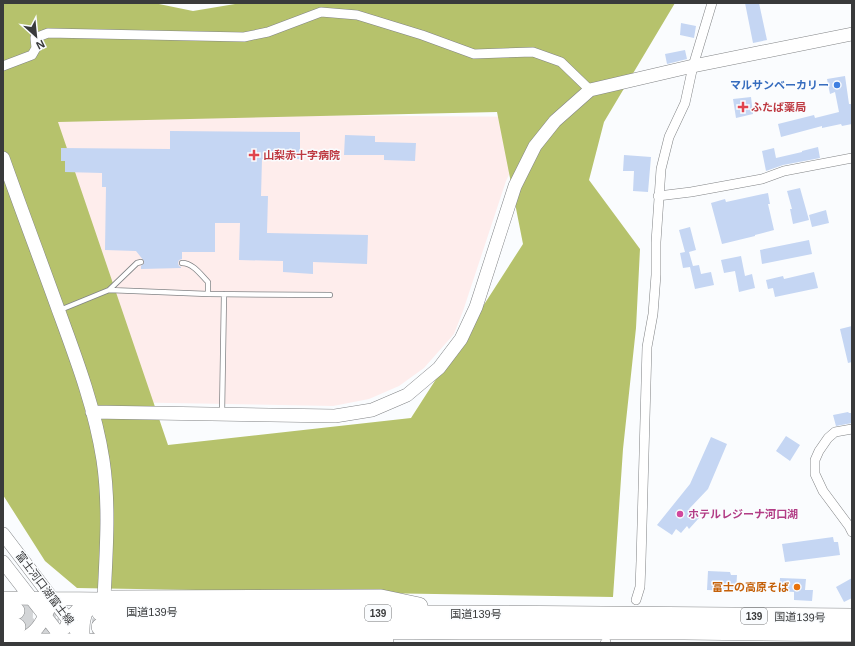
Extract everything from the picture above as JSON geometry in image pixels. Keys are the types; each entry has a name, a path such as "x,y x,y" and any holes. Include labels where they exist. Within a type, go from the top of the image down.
{"highway":[{"name":"国道139号","path":"101,613 381,598 460,614 852,617"},
{"name":"国道139号","path":"101,613 459,631 684,631 782,638 852,633"},
{"path":"142,642 352,643 459,631"}],"street":[{"path":"636,600 640,587 642,561 648,347 653,314 656,275 658,196 661,169 669,137 685,103 693,66 712,3"},
{"path":"3,66 32,55 36,48 34,38 48,33 244,37 268,32 321,12 358,15 422,35 474,54 532,52 561,62 590,90"},
{"path":"92,412 336,416 372,410 407,395 439,368 462,339 476,307 515,186 535,146 555,121 590,90 693,66 852,34"},
{"path":"3,158 74,355 92,412 103,460 107,520 101,613"},
{"path":"658,196 691,192 762,179 784,171 852,158"},
{"path":"852,429 835,432 828,438 815,460 815,474 823,490 852,532"},
{"name":"富士河口湖富士線","path":"3,534 85,641"},
{"name":"富士河口湖富士線","path":"3,562 65,642"},
{"path":"3,598 53,599 101,613"},
{"path":"10,626 30,635 36,630 45,616 53,599"},
{"path":"65,642 64,631 69,620 78,609 96,600 101,613"},
{"path":"85,641 83,622 89,608 98,601 101,613"},
{"path":"10,626 65,642 142,642"}],"lane":[{"path":"58,310 109,290 137,263 141,262"},
{"path":"182,263 192,266 208,282 208,294"},
{"path":"109,290 208,294 330,295"},
{"path":"222,414 224,294"}],"shaded area":[{"name":"山梨赤十字病院","path":"3,113 545,117 524,143 506,181 454,334 424,368 399,386 369,399 333,406 112,402"}],"green space":[{"path":"3,3 154,3 193,11 241,3 675,3 604,122 589,180 640,249 636,328 623,449 613,597 77,588 45,561 3,495","holes":["497,112 523,244 411,418 168,445 58,122"]}],"building":[{"path":"745,3 759,3 767,40 753,43"},
{"path":"681,23 696,26 694,38 680,35"},
{"path":"685,50 687,59 667,64 665,54"},
{"path":"845,76 849,104 852,104 852,124 842,126 841,124 822,128 822,126 781,137 778,124 814,115 815,118 839,112 835,92 830,94 827,79"},
{"name":"ふたば薬局","path":"751,97 753,114 736,118 733,99"},
{"path":"170,131 300,132 300,159 262,159 261,196 268,196 267,233 368,235 367,264 313,262 313,274 283,272 283,261 239,260 240,223 215,223 215,252 182,252 182,259 179,260 178,263 181,268 141,269 144,261 136,251 105,250 106,187 102,187 102,173 65,172 65,161 61,161 61,148 170,149"},
{"path":"345,135 375,136 375,142 416,143 415,161 384,160 384,155 344,155"},
{"path":"818,147 820,158 783,165 766,171 762,151 774,148 776,158"},
{"path":"624,155 651,157 648,192 633,191 634,171 623,171"},
{"path":"800,188 809,220 793,224 790,209 792,209 787,191"},
{"path":"768,193 770,204 768,204 774,230 722,244 711,203 725,199 726,202"},
{"path":"826,210 829,223 812,227 809,215"},
{"path":"690,227 696,250 689,252 693,266 699,265 701,274 711,272 714,285 695,289 690,267 683,268 680,253 685,252 679,230"},
{"path":"809,240 812,254 762,264 760,250"},
{"path":"741,256 745,276 752,274 755,288 739,292 735,271 724,273 721,260"},
{"path":"814,272 818,288 775,297 773,288 768,289 766,280 783,276 784,279"},
{"path":"852,326 852,362 848,363 840,329"},
{"path":"848,412 852,413 852,423 836,426 833,415"},
{"path":"786,436 800,445 790,461 776,451"},
{"path":"711,437 727,444 708,489 689,509 699,518 689,529 687,526 681,533 676,529 672,535 657,525 690,484"},
{"path":"833,537 834,542 838,542 840,555 785,562 782,544"},
{"path":"708,571 730,572 731,575 737,575 736,591 707,590"},
{"path":"780,578 806,579 805,590 813,590 812,601 794,600 794,592 779,591"},
{"path":"852,578 852,598 844,602 836,587"}],"tunnel":[{"path":"16,611 56,612"},
{"path":"17,627 100,627"}],"place":[{"name":"マルサンベーカリー","path":"837,85"},
{"name":"ふたば薬局","path":"743,107"},
{"name":"山梨赤十字病院","path":"254,155"},
{"name":"ホテルレジーナ河口湖","path":"680,514"},
{"name":"富士の高原そば","path":"797,587"}]}
